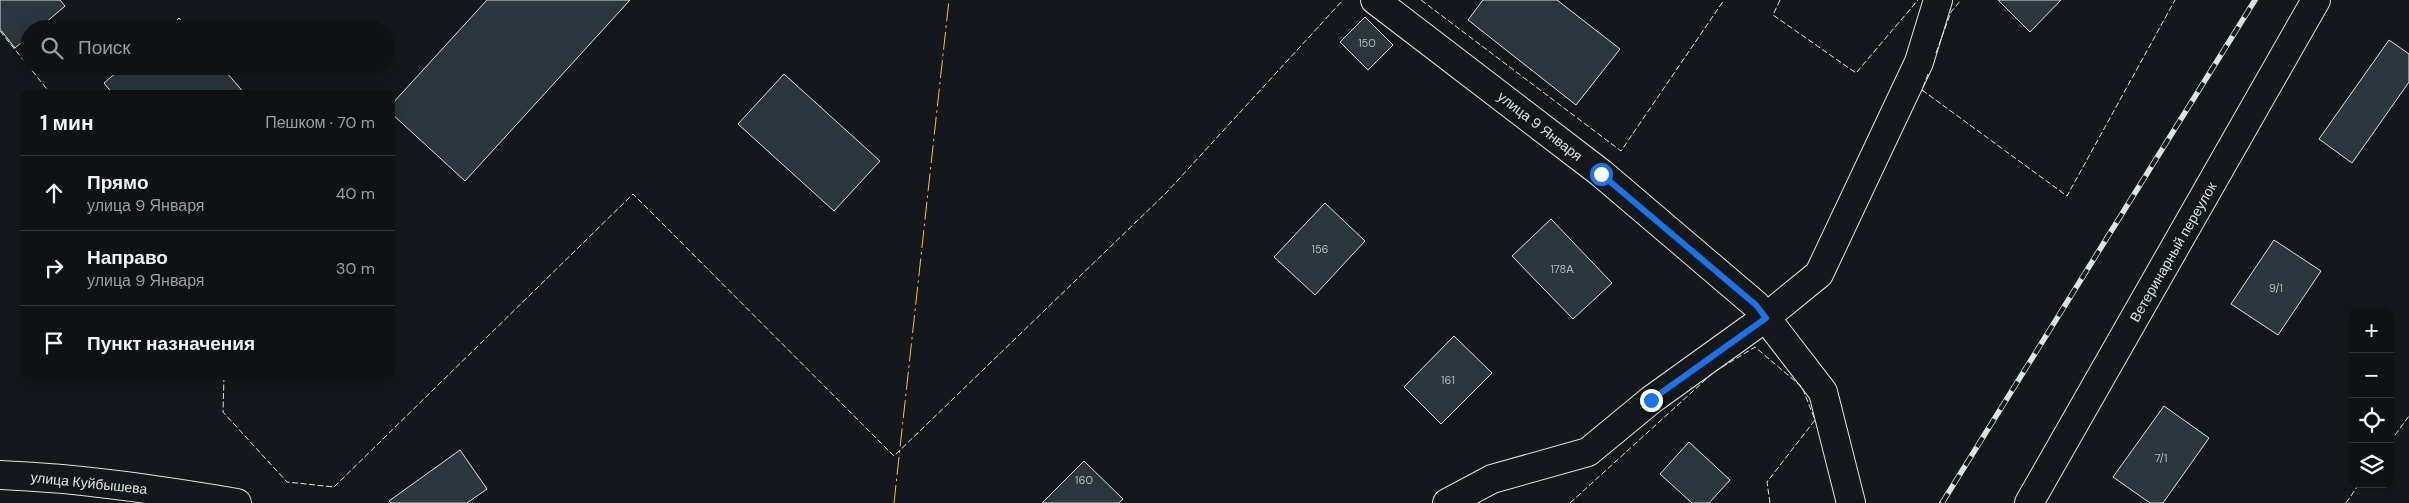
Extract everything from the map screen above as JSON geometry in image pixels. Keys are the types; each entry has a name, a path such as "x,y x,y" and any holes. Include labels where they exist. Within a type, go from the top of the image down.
{"street":[{"name":"улица 9 Января","path":"1376,0 1601,174 1756,305 1823,392 1851,503"},
{"path":"1447,503 1492,480 1588,452 1651,400 1766,318 1819,274 1919,62 1938,0"},
{"name":"Ветеринарный переулок","path":"2030,503 2316,0"},
{"name":"улица Куйбышева","path":"0,475 62,478 119,484 238,503"}],"building":[{"path":"0,0 60,0 65,6 49,20 20,20 20,44 15,48 0,29"},
{"path":"487,0 630,0 465,181 395,117 395,101"},
{"path":"1483,0 1557,0 1620,49 1576,105 1468,20"},
{"path":"1998,0 2061,0 2030,32"},
{"path":"1365,17 1393,45 1368,70 1340,42"},
{"path":"2389,40 2409,54 2409,82 2352,163 2319,139"},
{"path":"784,74 880,161 834,211 738,124"},
{"path":"113,75 229,75 242,90 110,90 104,83"},
{"path":"1325,203 1365,241 1315,295 1274,257"},
{"path":"1551,219 1612,283 1573,319 1512,256"},
{"path":"2274,240 2321,271 2278,335 2231,304"},
{"path":"1454,336 1492,373 1441,424 1404,387"},
{"path":"2164,406 2209,438 2163,503 2150,503 2113,477"},
{"path":"1689,442 1730,480 1709,503 1692,503 1660,474"},
{"path":"460,450 487,489 467,503 391,503 389,501"},
{"path":"1084,461 1123,499 1119,503 1042,503"}],"railway":[{"path":"1942,503 2255,0"}],"fence":[{"path":"224,380 223,412 287,482 334,487 633,194 894,456 1167,192 1343,0"},
{"path":"1421,0 1621,151 1724,0"},
{"path":"1780,0 1773,15 1856,73 1918,0"},
{"path":"1936,53 1951,12 1961,0"},
{"path":"1928,74 1922,90 2067,196 2175,0"},
{"path":"0,31 20,56"},
{"path":"36,75 48,90"},
{"path":"1570,503 1714,372 1755,347 1802,387 1815,420 1767,482 1770,503"},
{"path":"2394,437 2409,416"},
{"path":"2346,503 2356,488"}],"power":[{"path":"894,503 949,0"}],"route":[{"path":"1601,174 1756,305 1766,318 1651,400"}]}
